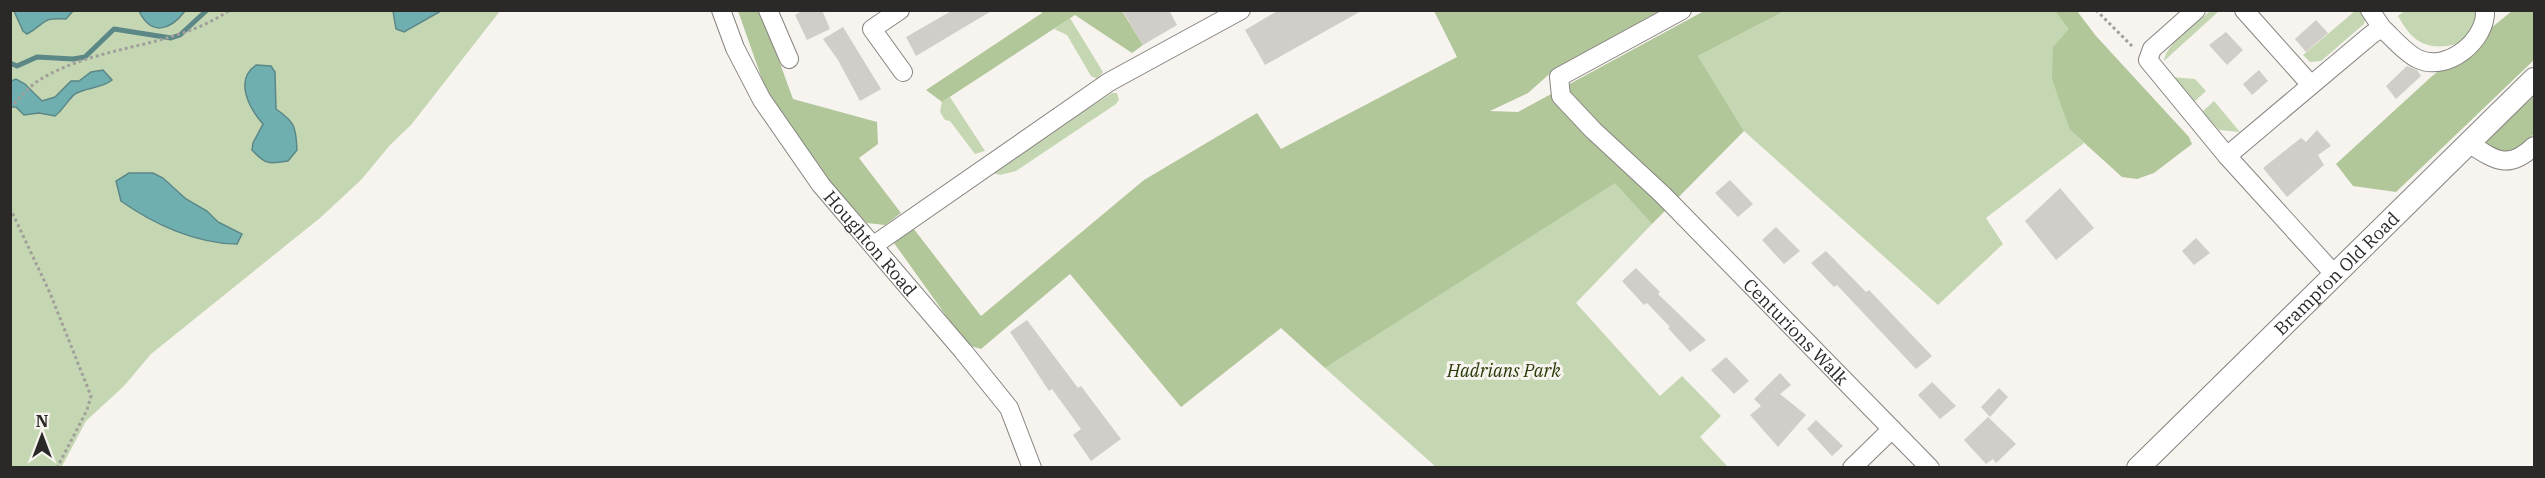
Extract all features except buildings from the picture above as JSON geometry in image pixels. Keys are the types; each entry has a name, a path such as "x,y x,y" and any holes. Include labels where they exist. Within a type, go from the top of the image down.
{"main road":[{"name":"Brampton Old Road","path":"2138,468 2535,79"}],"street":[{"name":"Houghton Road","path":"721,10 735,48 762,100 821,185 874,245 1009,408 1032,468"},
{"path":"768,10 789,59"},
{"path":"900,10 872,29 903,72"},
{"path":"874,245 1109,82 1241,10"},
{"name":"Centurions Walk","path":"1682,10 1559,77 1561,96 1593,130 1663,195 1930,468"},
{"path":"2196,10 2152,49 2148,60 2227,156 2335,275"},
{"path":"2244,10 2311,85"},
{"path":"2370,10 2382,28 2419,60 2431,62 2449,59 2465,50 2479,34 2485,22 2484,10"},
{"path":"2227,156 2382,28"},
{"path":"2470,144 2493,159 2506,162 2516,160 2535,146"},
{"path":"1852,468 1892,429"}],"path":[{"path":"10,108 40,80 67,67 122,49 188,32 230,10"},
{"path":"2096,10 2148,60"},
{"path":"10,208 50,293 91,396 87,410 57,468"}],"green space":[{"path":"2211,10 2219,11 2164,61 2176,40"},
{"path":"10,11 500,11 411,125 390,145 361,180 320,218 151,354 124,386 86,421 61,468 11,467"},
{"path":"738,11 761,11 793,99 877,122 878,144 859,158 901,213 885,225 867,223 801,152 763,82"},
{"path":"1041,11 1122,11 1143,45 1132,53 1075,15 942,102 926,90 1042,13"},
{"path":"1434,11 1660,11 1554,70 1528,93 1490,111 1518,112 1704,11 1785,11 1698,56 1744,131 1652,224 1615,183 1325,368 1281,328 1181,407 1070,274 981,349 967,345 894,243 910,224 981,316 1144,180 1257,113 1281,149 1457,57"},
{"path":"1785,11 2055,11 2070,29 2070,130 2084,143 1986,218 2003,244 1938,305 1744,131 1698,56"},
{"path":"2055,11 2077,11 2096,36 2189,137 2192,144 2154,173 2137,179 2122,177 2070,130 2052,79 2053,47 2069,29"},
{"path":"2355,11 2367,11 2364,24 2321,61 2310,62 2303,55"},
{"path":"2404,11 2476,11 2483,17 2470,38 2465,41 2447,46 2430,46 2417,40 2407,30 2398,16"},
{"path":"2512,11 2534,11 2534,60 2396,192 2353,186 2336,164 2431,77"},
{"path":"1070,18 1103,72 1097,79 1091,76 1067,35 1054,29"},
{"path":"2172,77 2195,79 2206,91 2194,102"},
{"path":"1112,93 1117,93 1119,100 1116,104 1016,171 1000,175 989,172"},
{"path":"2534,96 2534,134 2523,144 2505,154 2490,149 2486,141"},
{"path":"950,97 985,151 975,154 950,121 945,120 940,112 942,102"},
{"path":"2214,101 2240,132 2219,130 2202,112"},
{"name":"Hadrians Park","path":"1615,182 1652,224 1576,303 1660,396 1682,376 1721,416 1700,437 1728,467 1436,467 1325,368"}],"water":[{"path":"14,11 73,11 66,19 48,20 27,34 23,31"},
{"path":"139,11 185,11 173,23 161,28 149,24"},
{"path":"393,11 441,11 404,32 396,29"},
{"path":"256,65 271,66 275,72 276,109 291,122 295,130 297,150 288,161 268,162 252,150 253,143 263,124 249,102 245,86 249,71"},
{"path":"103,70 112,80 75,94 55,116 39,113 24,115 16,107 11,107 11,81 16,79 25,84 42,101 55,97 71,81 79,81 91,72"},
{"path":"129,173 153,173 163,178 186,199 207,211 218,222 242,234 237,244 206,241 176,231 161,225 121,201 116,181"}],"waterway":[{"path":"10,63 17,66 37,57 73,59 85,57 114,29 171,38 180,35 207,10"}]}
